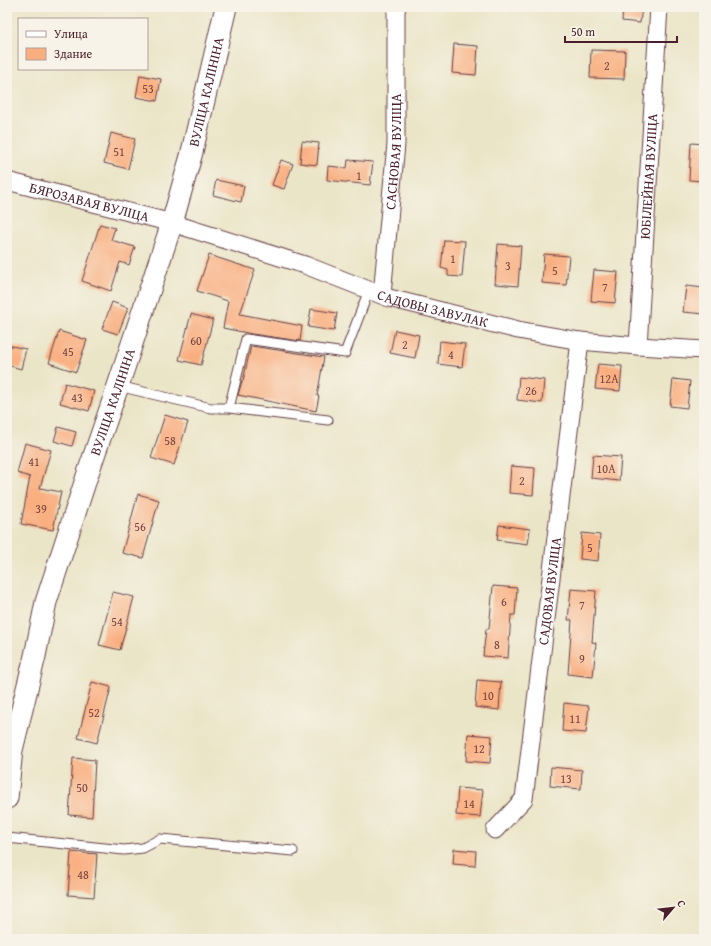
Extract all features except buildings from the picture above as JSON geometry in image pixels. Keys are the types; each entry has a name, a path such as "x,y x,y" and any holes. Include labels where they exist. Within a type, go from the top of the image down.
{"street":[{"name":"ВУЛІЦА КАЛІНІНА","path":"7,798 12,750 35,656 46,602 172,223 191,156 226,7"},
{"name":"САСНОВАЯ ВУЛІЦА","path":"376,293 396,144 397,7"},
{"name":"ЮБІЛЕЙНАЯ ВУЛІЦА","path":"638,346 659,7"},
{"name":"БЯРОЗАВАЯ ВУЛІЦА","path":"7,181 172,223"},
{"name":"САДОВЫ ЗАВУЛАК","path":"172,223 305,265 376,293 518,330 580,341 704,350"},
{"name":"САДОВАЯ ВУЛІЦА","path":"496,830 524,799 580,341"}],"lane":[{"path":"229,408 246,339 345,353 376,293"},
{"path":"118,386 211,408 229,408 328,420"},
{"path":"7,838 124,850 143,848 160,840 293,851"}]}
